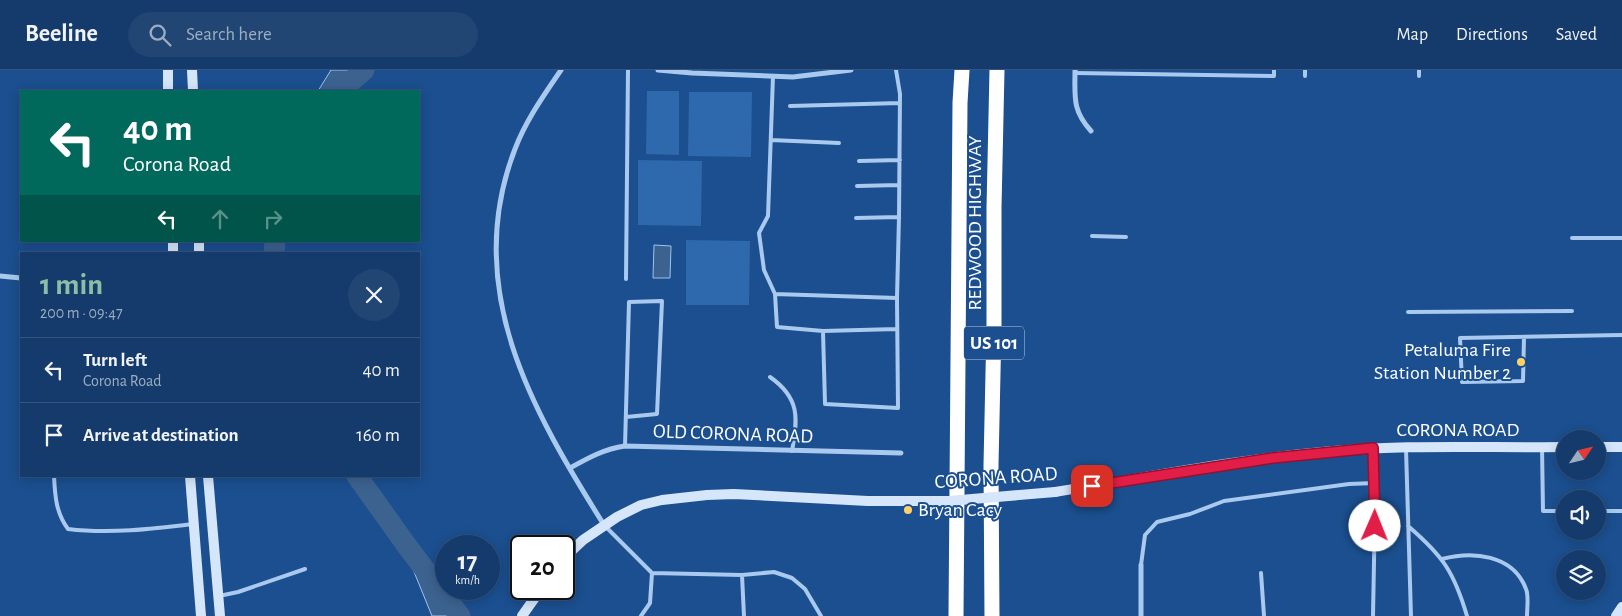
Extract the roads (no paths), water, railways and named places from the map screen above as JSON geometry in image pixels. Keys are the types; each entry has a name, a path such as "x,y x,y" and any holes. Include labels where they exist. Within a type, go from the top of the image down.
{"highway":[{"name":"REDWOOD HIGHWAY","path":"956,616 960,103 962,70"},
{"name":"REDWOOD HIGHWAY","path":"992,616 990,465 994,327 997,70"}],"main road":[{"path":"168,70 168,90"},
{"path":"192,70 193,90"},
{"name":"CORONA ROAD","path":"575,547 604,525 641,505 683,496 734,494 868,501 949,501 1055,492 1273,458 1373,448 1406,446 1556,447"},
{"path":"1606,447 1622,447"},
{"path":"190,477 201,616"},
{"path":"208,477 220,616"},
{"path":"522,616 533,600"},
{"path":"1616,616 1622,607"}],"street":[{"path":"561,70 524,128 507,170 500,197 496,226 499,292 516,361 530,396 548,431 604,525"},
{"path":"658,70 737,72 793,77 851,70"},
{"path":"1075,72 1075,102 1081,120 1091,131"},
{"path":"0,276 20,278"},
{"name":"OLD CORONA ROAD","path":"570,468 598,453 625,446 901,454"},
{"path":"1141,565 1141,616"}],"lane":[{"path":"626,279 628,70"},
{"path":"823,331 825,404 898,408 897,298 900,103 896,70"},
{"path":"1075,72 1274,76 1274,70"},
{"path":"1305,70 1305,76"},
{"path":"1419,70 1419,76"},
{"path":"773,76 768,216 759,233 764,270 775,294 777,327 823,331 897,329"},
{"path":"790,106 900,103"},
{"path":"771,140 839,143"},
{"path":"859,161 900,160"},
{"path":"857,186 900,185"},
{"path":"856,218 899,217"},
{"path":"1092,236 1126,238"},
{"path":"1572,238 1622,238"},
{"path":"775,294 897,298"},
{"path":"625,446 629,302 662,301 657,414 626,417"},
{"path":"1408,312 1572,311"},
{"path":"1524,337 1523,381 1462,382 1460,338 1622,334"},
{"path":"770,377 785,389 796,413 792,451"},
{"path":"1406,446 1411,616"},
{"path":"1542,447 1543,511 1556,511"},
{"path":"1373,448 1375,483 1373,616"},
{"path":"54,477 55,497 59,514 68,528 109,530 162,528 194,524"},
{"path":"1141,565 1145,535 1157,522 1190,514 1224,501 1349,484 1375,483"},
{"path":"1606,511 1622,511"},
{"path":"604,525 652,573 742,575 774,572 792,578 805,588 821,616"},
{"path":"1408,526 1436,551 1442,559 1456,583 1467,616"},
{"path":"1442,559 1456,555 1477,554 1499,560 1515,571 1527,589 1527,616"},
{"path":"217,596 238,592 305,569"},
{"path":"641,616 650,603 652,573"},
{"path":"1261,573 1264,616"},
{"path":"742,575 744,616"}],"waterway":[{"path":"341,90 364,70"},
{"path":"274,252 275,242"},
{"path":"358,477 460,616"}],"place":[{"name":"Petaluma Fire Station Number 2","path":"1521,362"},
{"name":"Bryan Cacy","path":"908,510"}]}
